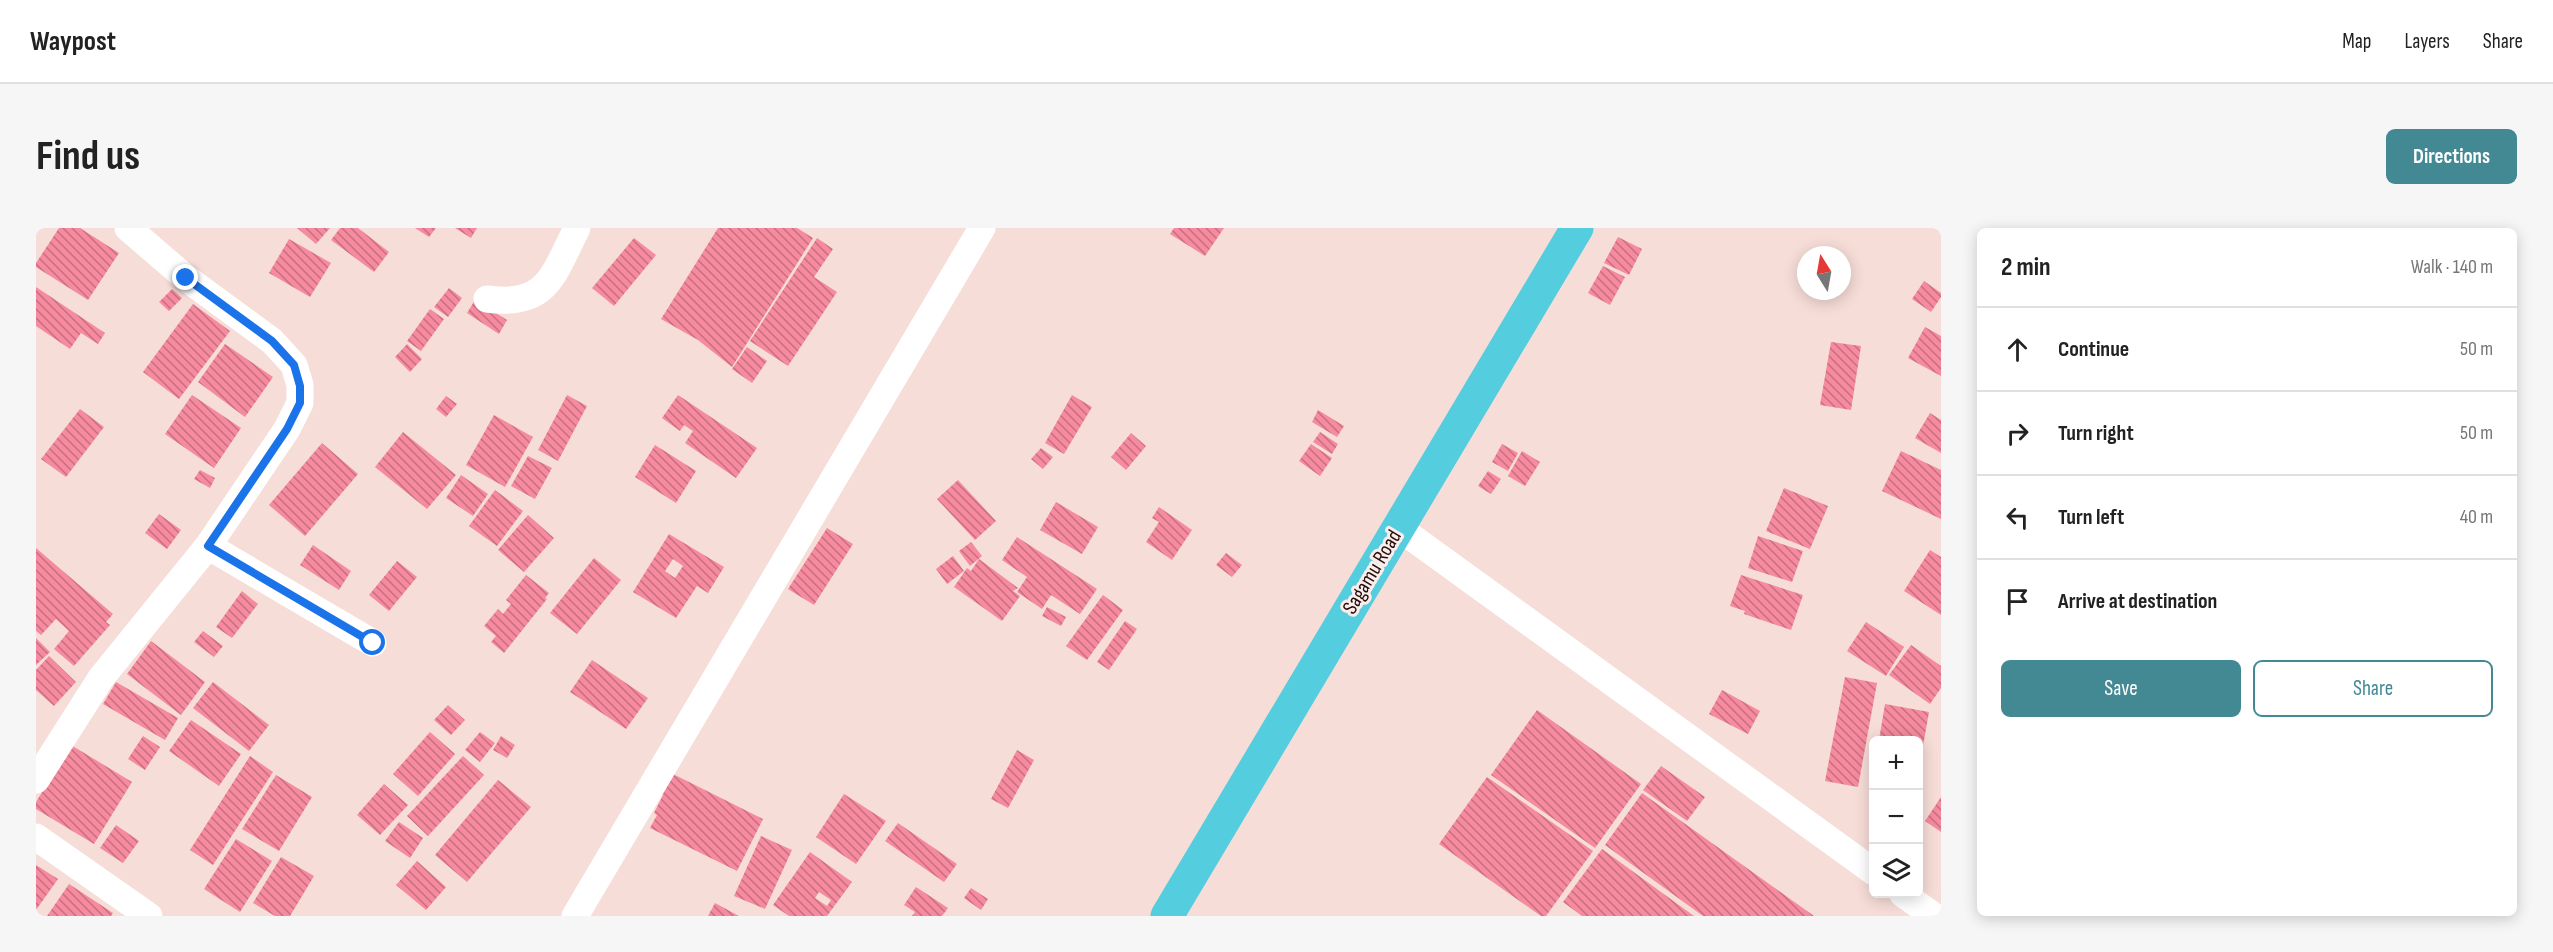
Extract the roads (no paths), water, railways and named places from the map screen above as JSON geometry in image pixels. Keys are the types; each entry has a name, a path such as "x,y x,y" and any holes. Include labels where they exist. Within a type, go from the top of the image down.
{"highway":[{"name":"Sagamu Road","path":"1167,916 1576,228"}],"street":[{"path":"36,780 101,678 208,546 287,429 300,403 300,386 294,365 272,341 186,278 128,228"},
{"path":"487,299 509,302 527,298 549,282 578,228"},
{"path":"575,916 982,228"},
{"path":"1399,528 1869,868"},
{"path":"208,546 373,643"},
{"path":"36,837 149,916"},
{"path":"1909,898 1934,916"}]}
